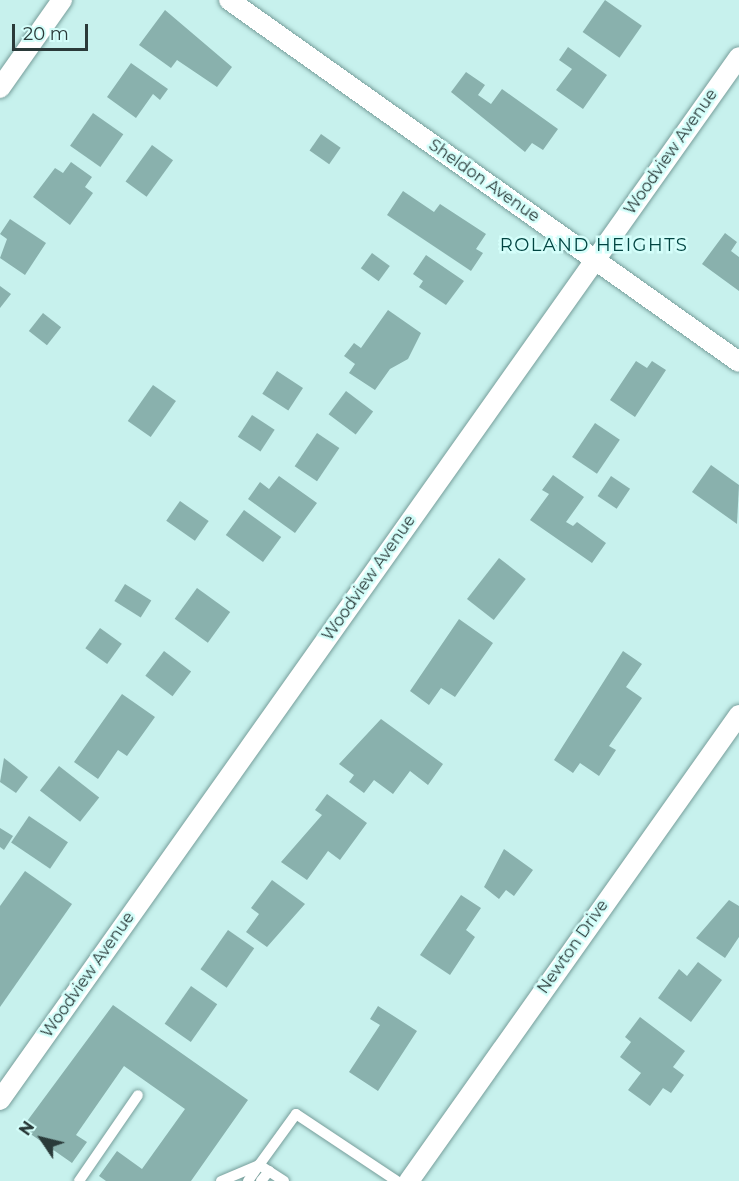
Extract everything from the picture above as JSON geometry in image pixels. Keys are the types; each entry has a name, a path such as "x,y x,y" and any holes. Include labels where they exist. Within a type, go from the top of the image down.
{"street":[{"path":"0,88 62,0"},
{"name":"Sheldon Avenue","path":"228,0 739,362"},
{"name":"Woodview Avenue","path":"0,1100 739,57"},
{"name":"Newton Drive","path":"409,1181 739,715"}],"lane":[{"path":"79,1181 138,1095"},
{"path":"261,1181 264,1168 296,1114 397,1181"},
{"path":"240,1181 264,1168"},
{"path":"248,1181 264,1168"},
{"path":"221,1181 264,1168 284,1181"}],"building":[{"path":"605,0 642,26 619,58 583,32"},
{"path":"165,10 232,67 217,87 177,60 171,68 139,45"},
{"path":"568,47 607,75 583,109 556,90 572,69 559,60"},
{"path":"131,63 168,89 160,100 153,94 136,118 107,97"},
{"path":"466,72 485,85 478,95 491,104 502,89 558,129 543,150 532,143 525,152 451,92"},
{"path":"93,113 123,134 100,167 70,146"},
{"path":"321,134 341,148 329,164 310,150"},
{"path":"152,145 173,160 147,197 126,181"},
{"path":"71,162 92,177 85,187 93,193 70,225 33,197 55,168 63,173"},
{"path":"403,191 434,212 440,204 486,234 476,249 483,253 471,271 387,215"},
{"path":"10,219 46,243 25,275 0,258 7,239 0,234"},
{"path":"725,233 737,242 731,251 739,257 739,291 702,264"},
{"path":"372,253 390,266 379,281 361,268"},
{"path":"426,255 464,281 446,305 419,287 423,281 413,274"},
{"path":"0,286 11,294 0,308"},
{"path":"388,310 421,333 408,359 390,369 375,390 349,373 355,364 344,356 354,343 361,348"},
{"path":"43,313 61,327 47,345 29,331"},
{"path":"636,361 647,368 652,361 666,370 635,417 610,400"},
{"path":"277,371 303,388 288,411 262,394"},
{"path":"153,385 176,401 151,437 128,421"},
{"path":"346,391 373,411 356,435 329,414"},
{"path":"252,415 275,430 260,452 238,437"},
{"path":"595,423 620,440 597,474 572,457"},
{"path":"317,433 339,448 317,481 295,466"},
{"path":"711,465 739,485 737,524 692,492"},
{"path":"553,475 584,497 566,522 573,526 577,522 606,543 592,563 530,520 549,494 542,490"},
{"path":"279,476 317,503 295,533 248,499 260,482 269,489"},
{"path":"611,476 630,489 617,509 598,496"},
{"path":"180,501 209,521 195,541 166,521"},
{"path":"244,510 281,537 263,562 226,535"},
{"path":"499,558 526,579 494,620 467,599"},
{"path":"125,584 151,600 141,617 114,601"},
{"path":"197,588 230,612 208,643 175,619"},
{"path":"459,619 493,643 455,697 441,688 429,705 410,691"},
{"path":"100,628 122,644 107,664 85,648"},
{"path":"164,651 191,671 172,696 145,676"},
{"path":"623,651 642,664 626,687 642,698 609,746 616,750 599,776 580,763 573,773 554,760"},
{"path":"122,694 155,717 127,756 118,750 98,779 74,762"},
{"path":"381,719 443,764 428,785 410,771 393,794 374,780 364,793 349,782 354,775 339,764"},
{"path":"4,758 28,777 16,793 0,782"},
{"path":"59,766 99,797 80,822 40,790"},
{"path":"327,794 367,823 340,860 328,851 307,880 281,862 322,815 315,810"},
{"path":"29,816 68,842 50,869 11,843"},
{"path":"0,828 13,836 4,850 0,847"},
{"path":"504,849 533,870 514,896 506,890 499,899 484,887"},
{"path":"25,871 72,904 0,1007 0,906"},
{"path":"272,880 305,904 267,947 246,932 259,914 251,908"},
{"path":"461,895 481,908 466,930 475,937 450,975 420,955"},
{"path":"729,900 739,906 739,937 725,958 696,938"},
{"path":"228,930 254,948 227,988 200,969"},
{"path":"698,962 722,980 691,1022 658,998 679,969 687,976"},
{"path":"191,986 217,1004 191,1042 165,1024"},
{"path":"113,1005 248,1100 191,1181 106,1181 99,1176 117,1151 142,1169 185,1109 124,1066 76,1135 87,1142 72,1163 22,1128"},
{"path":"378,1006 417,1031 378,1091 349,1072 380,1025 370,1019"},
{"path":"640,1017 685,1051 673,1067 684,1075 671,1093 663,1088 650,1106 628,1090 641,1073 620,1057 631,1042 625,1037"}],"district":[{"name":"ROLAND HEIGHTS","path":"594,245"}]}
